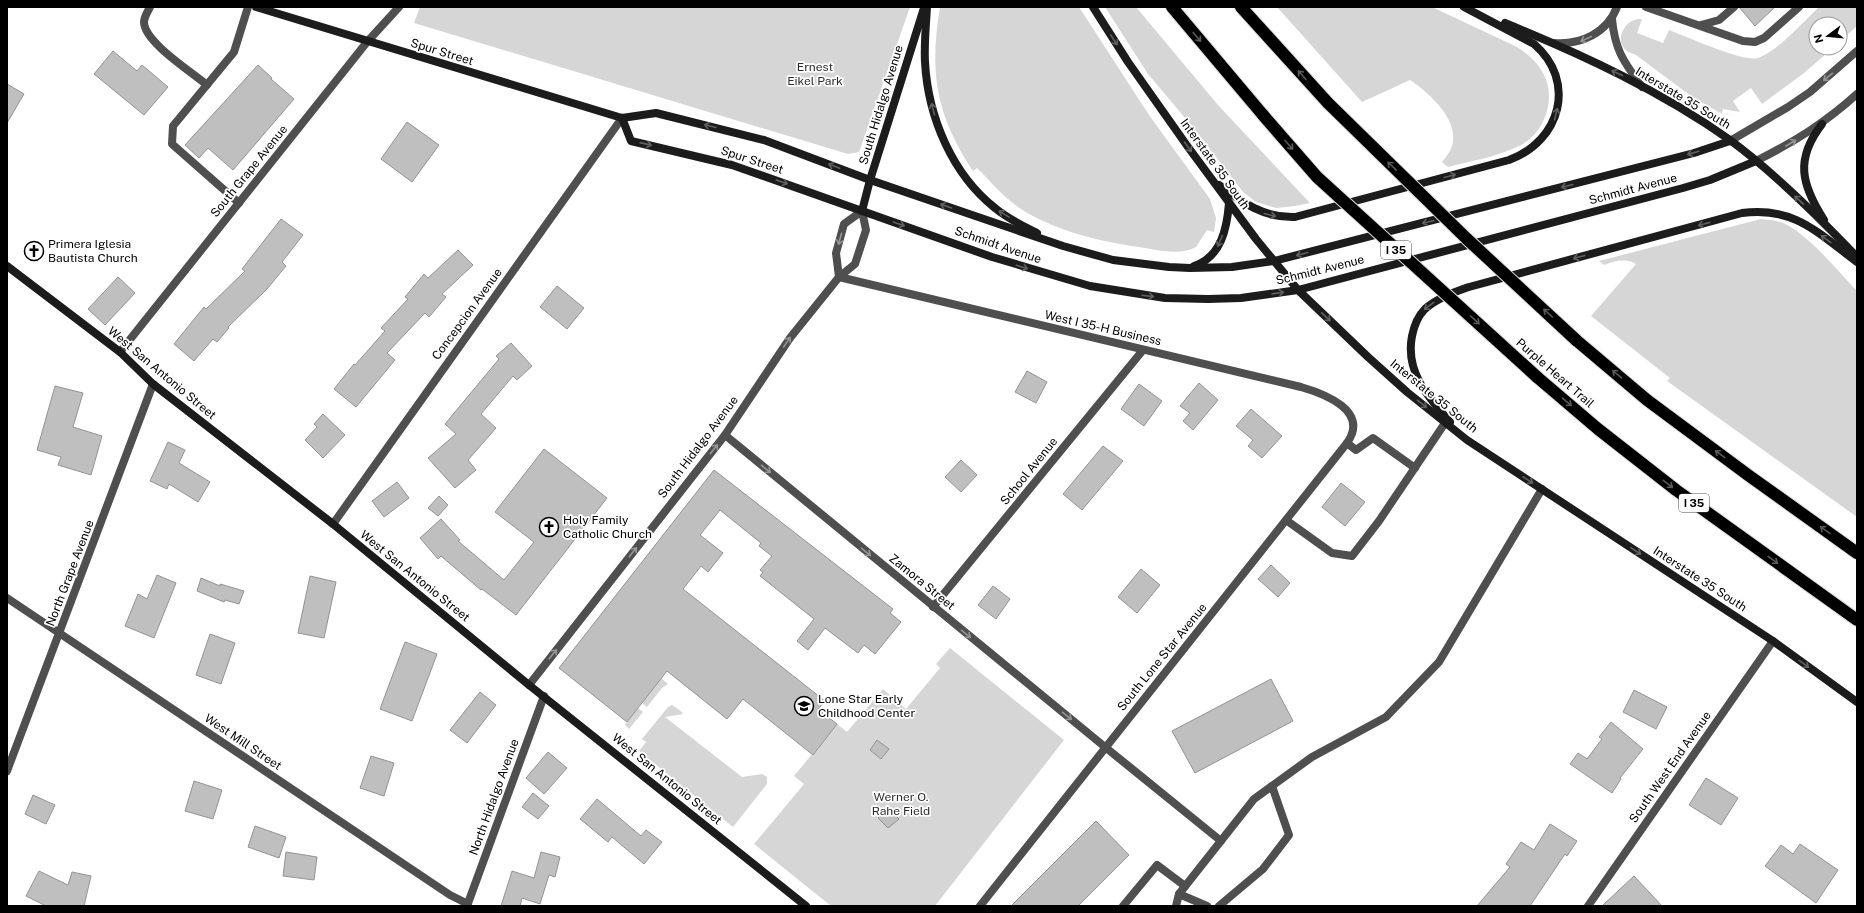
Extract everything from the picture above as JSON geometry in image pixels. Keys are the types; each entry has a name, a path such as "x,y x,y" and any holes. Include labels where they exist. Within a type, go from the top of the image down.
{"highway":[{"name":"Purple Heart Trail","path":"1172,7 1317,177 1537,377 1598,429 1676,490 1857,620"},
{"path":"1241,7 1328,103 1466,239 1576,340 1647,400 1748,476 1857,552"}],"main road":[{"name":"Spur Street","path":"256,7 367,42 622,118 656,113 757,138 870,180"},
{"name":"South Hidalgo Avenue","path":"862,211 870,180 925,7"},
{"path":"925,7 925,61 928,86 939,132 949,150 970,183 996,209 1017,222 1063,246"},
{"name":"Interstate 35 South","path":"1093,7 1128,62 1229,203 1274,261 1298,290 1368,357 1467,440 1773,641 1857,702"},
{"path":"1213,181 1245,204 1258,211 1270,216 1295,217 1509,160 1523,155 1531,150 1547,134 1556,115 1558,105 1556,82 1548,60 1542,51 1534,44 1465,7"},
{"name":"Interstate 35 South","path":"1465,7 1553,43 1623,76 1694,116 1730,140 1756,161 1832,230 1857,257"},
{"name":"Spur Street","path":"622,118 632,141 732,165 862,211"},
{"path":"1822,124 1807,147 1804,172 1809,193 1832,230"},
{"name":"Schmidt Avenue","path":"870,180 1063,246 1113,260 1169,267 1232,267 1274,261 1694,153 1730,140"},
{"name":"Schmidt Avenue","path":"862,211 992,257 1055,277 1129,294 1165,298 1241,298 1298,290 1683,188 1710,180 1756,161"},
{"path":"1190,268 1206,260 1219,246 1226,226 1229,203"},
{"path":"1467,440 1431,400 1417,380 1411,360 1411,340 1414,328 1420,315 1426,307 1451,294 1499,279 1742,213 1754,212 1784,214 1805,223 1857,262"},
{"name":"West San Antonio Street","path":"7,266 120,352 153,384 333,524 529,685 806,906"}],"street":[{"path":"150,7 144,21 146,30 153,41 207,85"},
{"path":"239,203 172,144 173,126 234,52 248,7"},
{"name":"South Grape Avenue","path":"120,352 367,42 399,7"},
{"path":"1617,7 1613,17 1614,37 1617,49 1624,62 1642,87"},
{"path":"1553,43 1572,43 1581,41 1596,33 1613,17 1616,11 1623,7"},
{"path":"1646,7 1742,41 1755,42 1768,36 1799,7"},
{"path":"1697,25 1715,22 1734,7"},
{"name":"Schmidt Avenue","path":"1730,140 1788,107 1810,92 1857,51"},
{"name":"Schmidt Avenue","path":"1756,161 1789,144 1822,124 1857,94"},
{"name":"Concepcion Avenue","path":"333,524 622,118"},
{"path":"839,277 836,253 844,224 862,211"},
{"name":"South Hidalgo Avenue","path":"529,685 725,435 790,338 839,277 855,264 866,230 862,211"},
{"name":"West I 35-H Business","path":"839,277 1315,391 1344,408 1353,420"},
{"name":"School Avenue","path":"933,606 1143,350"},
{"name":"North Grape Avenue","path":"7,771 60,634 153,384"},
{"name":"South Lone Star Avenue","path":"980,906 1348,443 1353,432 1353,420"},
{"path":"1286,520 1332,553 1352,556 1380,521 1445,423"},
{"name":"Zamora Street","path":"725,435 1221,842"},
{"path":"1348,443 1356,450 1373,438 1415,468"},
{"path":"1176,906 1179,894 1254,798 1312,757 1386,717 1439,662 1542,489"},
{"name":"West Mill Street","path":"7,598 467,905"},
{"name":"South West End Avenue","path":"1588,906 1773,641"},
{"name":"North Hidalgo Avenue","path":"467,905 544,696"},
{"path":"1219,906 1263,869 1289,835 1272,786"},
{"path":"1124,906 1157,865 1185,886"},
{"path":"1179,894 1207,906"}],"green space":[{"name":"Ernest Eikel Park","path":"420,7 910,7 859,152 848,154 414,23"},
{"path":"940,7 1079,7 1149,115 1210,199 1216,218 1214,232 1207,230 1196,247 1177,252 1114,243 1083,236 1038,219 1024,211 1005,196 977,168 973,171 951,131 943,112 938,93 935,53"},
{"path":"1105,7 1136,7 1218,105 1310,203 1276,208 1256,202 1243,192 1196,131 1148,74"},
{"path":"1277,7 1432,7 1517,47 1532,59 1542,71 1548,85 1548,106 1545,116 1535,134 1519,146 1493,156 1448,167 1442,162 1452,146 1453,136 1451,127 1441,108 1426,92 1410,80 1362,102"},
{"path":"1819,7 1857,7 1857,26 1848,34 1848,16 1810,16"},
{"path":"1808,18 1808,56 1824,56 1804,73 1762,104 1751,88 1733,101 1740,112 1723,109 1722,113 1737,116 1720,113 1691,96 1636,55 1627,51 1621,42 1621,36 1626,26 1636,19 1642,19 1637,33 1663,43 1669,30 1728,53 1741,57 1758,58 1782,43"},
{"path":"1761,219 1783,223 1802,235 1822,253 1857,291 1857,517 1667,381 1670,378 1591,316 1636,264 1628,261 1620,261 1604,265 1599,261"},
{"name":"Werner O. Rahe Field","path":"950,648 1064,740 935,906 831,906 754,844 804,784 794,776 837,724 847,732 883,689 906,709 940,668 936,664"},
{"path":"661,678 668,684 662,688 647,707 642,703"},
{"path":"672,705 683,714 665,717 742,777 762,774 767,777 767,784 733,827 639,751 646,742 642,739 668,707"},
{"path":"638,708 643,712 629,729 625,725"}],"building":[{"path":"1739,7 1775,7 1755,26"},
{"path":"113,51 137,71 142,65 168,87 144,115 94,74"},
{"path":"258,65 272,78 271,79 294,99 233,170 208,148 199,158 185,145"},
{"path":"7,84 24,94 7,123"},
{"path":"407,122 439,145 412,182 381,159"},
{"path":"281,219 303,235 282,262 286,266 267,289 228,327 229,328 217,342 213,339 194,361 174,344 204,307 206,309 245,271 242,269"},
{"path":"458,250 473,265 442,294 446,297 429,317 425,313 387,353 395,360 356,407 334,389 354,364 355,365 385,331 381,328 408,299 405,297 424,274 428,278"},
{"path":"118,277 135,293 105,325 88,309"},
{"path":"557,286 584,308 567,329 540,307"},
{"path":"511,343 532,366 517,380 513,376 481,414 496,428 468,460 476,470 455,488 428,458 456,434 445,424 499,359 496,356"},
{"path":"1027,371 1047,382 1036,403 1015,392"},
{"path":"1199,383 1218,400 1193,430 1183,421 1190,413 1180,406"},
{"path":"1139,384 1162,401 1144,426 1121,409"},
{"path":"55,386 83,393 73,427 102,436 91,475 58,465 61,457 37,450"},
{"path":"1251,409 1282,436 1262,458 1248,446 1253,440 1236,426"},
{"path":"323,414 345,435 323,458 305,440 317,427 314,424"},
{"path":"168,442 185,450 179,463 210,482 198,502 169,484 167,489 150,481"},
{"path":"1103,446 1123,461 1082,510 1063,494"},
{"name":"Holy Family Catholic Church","path":"544,449 607,498 516,615 482,589 481,590 441,556 438,559 420,538 441,519 460,540 458,541 504,580 534,542 495,512"},
{"path":"961,460 977,475 961,492 945,477"},
{"path":"714,470 893,609 890,613 901,622 875,654 864,645 858,653 825,628 808,650 797,641 814,619 760,576 763,572 760,570 772,556 759,546 761,543 720,510 700,535 723,553 708,572 701,566 683,589 825,701 818,709 837,724 813,755 743,699 727,719 667,671 627,722 559,668"},
{"path":"397,482 409,498 384,517 372,501"},
{"path":"1341,483 1365,502 1345,526 1322,507"},
{"path":"439,496 448,505 438,516 428,508"},
{"path":"1271,565 1290,583 1278,597 1258,579"},
{"path":"1141,569 1160,585 1137,613 1118,597"},
{"path":"157,575 176,583 154,638 125,626 138,594 147,599"},
{"path":"310,576 336,582 324,638 298,633"},
{"path":"201,578 220,586 220,584 244,591 239,604 225,600 224,602 197,591"},
{"path":"993,586 1010,599 996,619 978,605"},
{"path":"210,634 235,643 221,684 196,675"},
{"path":"405,642 437,654 412,721 380,709"},
{"path":"1271,679 1293,721 1195,773 1172,731"},
{"path":"1634,690 1667,707 1656,729 1623,712"},
{"path":"480,692 496,705 467,743 450,730"},
{"path":"1611,722 1643,749 1620,778 1621,779 1612,793 1570,764 1578,753 1587,759 1602,739 1599,737"},
{"path":"877,740 889,749 881,759 870,750"},
{"path":"548,752 567,768 544,794 526,778"},
{"path":"371,756 394,763 384,796 360,788"},
{"path":"1706,778 1738,798 1721,825 1689,805"},
{"path":"194,781 222,790 213,819 185,811"},
{"path":"533,793 549,806 538,819 522,807"},
{"path":"33,795 55,805 46,824 25,814"},
{"path":"597,799 641,836 646,830 662,842 644,864 612,837 608,842 580,819"},
{"path":"888,808 899,819 888,828 878,818"},
{"path":"1096,821 1129,855 1078,906 1011,906"},
{"path":"1550,824 1577,841 1567,856 1565,854 1530,906 1477,906 1510,867 1506,864 1521,842 1534,850"},
{"path":"255,826 286,837 279,858 248,847"},
{"path":"1800,844 1838,870 1816,903 1765,866 1781,845 1793,854"},
{"path":"286,852 317,857 314,880 283,876"},
{"path":"541,852 560,857 555,877 549,875 540,904 522,898 520,906 501,906 512,871 534,878"},
{"path":"39,871 68,885 72,872 91,876 84,906 46,906 26,896"},
{"path":"1634,876 1662,906 1602,906"}],"place":[{"name":"Primera Iglesia Bautista Church","path":"34,251"},
{"name":"Holy Family Catholic Church","path":"549,527"},
{"name":"Lone Star Early Childhood Center","path":"804,706"}]}
